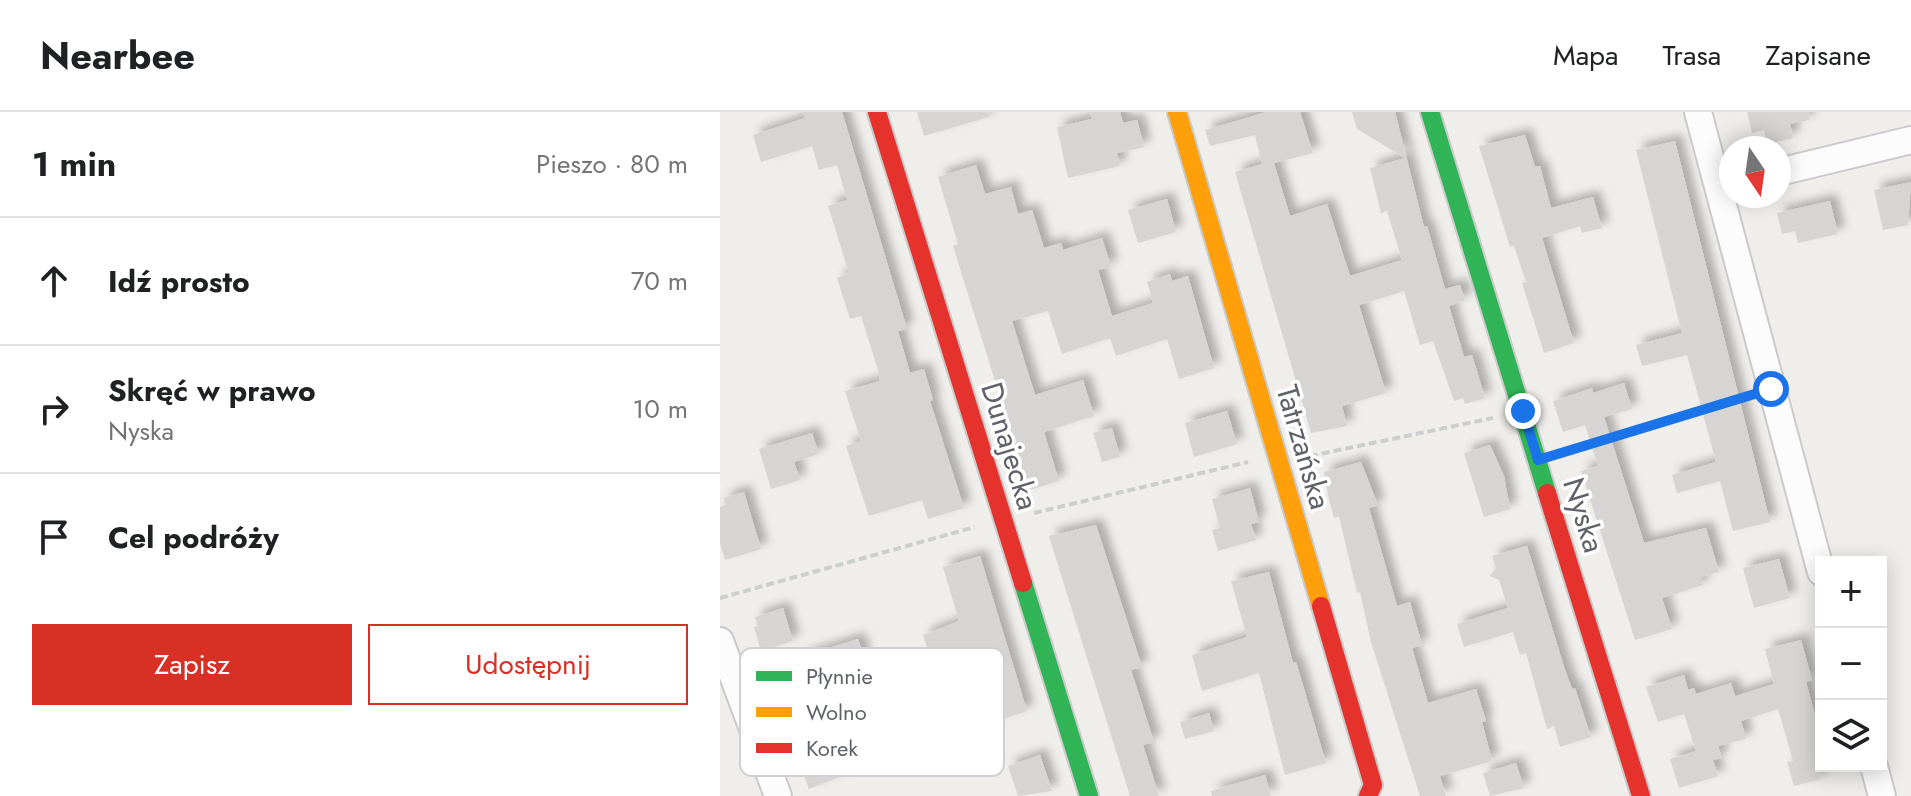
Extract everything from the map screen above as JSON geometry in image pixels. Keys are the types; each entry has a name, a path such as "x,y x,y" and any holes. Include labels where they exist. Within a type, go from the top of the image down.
{"street":[{"name":"Dunajecka","path":"877,112 1089,796"},
{"name":"Tatrzańska","path":"1177,112 1373,785 1368,796"},
{"name":"Nyska","path":"1430,112 1641,796"},
{"path":"1698,112 1719,172"},
{"path":"1791,169 1911,140"},
{"path":"1729,208 1771,389 1817,556"},
{"path":"720,641 740,696"},
{"path":"1876,772 1882,796"},
{"path":"769,776 776,796"}],"path":[{"path":"1538,460 1771,389"},
{"path":"1279,462 1523,411"}],"building":[{"path":"803,112 842,112 907,329 898,331 910,373 924,369 933,400 930,401 964,508 928,519 922,500 869,516 846,446 861,441 845,391 880,381 861,316 850,319 837,278 849,273 828,206 847,200 837,165 819,170 812,146 761,162 753,135 805,118"},
{"path":"917,112 988,112 989,117 924,136"},
{"path":"1090,112 1120,112 1123,123 1137,120 1144,147 1117,153 1120,166 1068,178 1057,127 1092,119"},
{"path":"1267,112 1300,112 1313,153 1274,163 1290,216 1327,204 1350,276 1402,260 1387,211 1381,213 1370,168 1405,158 1357,129 1352,112 1395,112 1424,227 1427,226 1445,289 1460,285 1465,300 1449,306 1464,357 1472,355 1485,398 1465,404 1463,398 1454,401 1433,341 1420,345 1404,291 1359,305 1386,393 1342,406 1347,426 1311,433 1235,172 1262,164 1255,135 1210,146 1205,130"},
{"path":"1747,112 1808,112 1809,120 1790,124 1793,138 1765,136 1764,130 1752,133"},
{"path":"1525,135 1535,167 1540,166 1551,208 1593,197 1602,228 1582,233 1580,226 1542,238 1574,343 1544,353 1522,283 1526,282 1514,246 1510,247 1479,146"},
{"path":"1675,141 1770,522 1733,531 1720,481 1677,493 1672,475 1716,462 1687,355 1642,366 1636,345 1682,333 1636,150"},
{"path":"976,165 985,194 1011,187 1018,214 1032,210 1044,248 1061,243 1063,250 1102,238 1111,267 1098,270 1112,316 1153,303 1147,282 1170,274 1172,281 1188,276 1214,368 1179,379 1167,339 1116,356 1110,338 1062,354 1048,311 1012,321 1035,395 1083,380 1094,416 1044,432 1059,481 1029,490 953,246 958,244 938,177"},
{"path":"1911,182 1908,225 1883,230 1874,190"},
{"path":"1167,199 1176,232 1138,243 1128,210"},
{"path":"1830,201 1838,234 1798,243 1795,231 1782,234 1777,213"},
{"path":"1624,383 1632,409 1604,417 1644,543 1706,528 1719,572 1701,577 1703,585 1662,598 1672,629 1635,640 1581,471 1598,466 1585,425 1563,432 1553,401 1592,388 1593,393"},
{"path":"1227,411 1237,444 1194,457 1185,423"},
{"path":"1112,428 1120,457 1102,462 1093,433"},
{"path":"812,433 819,454 794,462 800,480 771,489 759,449"},
{"path":"1490,445 1504,476 1510,509 1484,517 1464,453"},
{"path":"1361,462 1378,505 1369,508 1397,606 1410,602 1422,645 1412,648 1428,703 1476,689 1486,721 1482,722 1492,761 1440,776 1446,796 1420,796 1371,642 1339,516 1334,518 1328,495 1324,472"},
{"path":"1250,488 1259,522 1251,524 1256,540 1218,551 1212,530 1220,528 1212,499"},
{"path":"744,492 761,549 725,560 720,543 720,507 726,505 724,498"},
{"path":"1096,525 1142,667 1131,670 1154,742 1143,745 1159,796 1130,796 1049,536"},
{"path":"1527,546 1564,667 1572,689 1575,688 1591,737 1560,747 1554,726 1547,729 1526,653 1520,655 1513,632 1464,647 1457,624 1508,608 1499,580 1490,576 1496,568 1492,556"},
{"path":"980,556 1027,711 1004,719 1004,648 927,648 923,635 959,621 943,567"},
{"path":"1779,559 1790,598 1754,608 1743,568"},
{"path":"1269,572 1293,663 1296,662 1326,763 1285,775 1259,673 1202,691 1192,655 1247,637 1231,581"},
{"path":"783,608 793,641 760,648 754,627 758,626 755,617"},
{"path":"858,639 861,648 829,648"},
{"path":"1801,640 1812,680 1806,682 1815,715 1815,772 1821,772 1821,779 1794,786 1787,762 1793,761 1778,709 1741,721 1746,739 1718,746 1722,758 1713,760 1718,776 1679,788 1670,759 1696,751 1684,714 1658,722 1646,687 1684,675 1688,690 1694,688 1696,694 1731,683 1735,696 1774,684 1765,649"},
{"path":"1209,713 1214,731 1185,739 1180,722"},
{"path":"1040,755 1052,791 1018,796 1008,766"},
{"path":"1516,763 1524,788 1490,796 1483,773"},
{"path":"1265,775 1271,796 1212,796 1211,791"},
{"path":"804,776 842,776 809,789"}],"traffic: fast":[{"path":"1430,112 1547,493"},
{"path":"1023,583 1089,796"}],"traffic: slow":[{"path":"1177,112 1321,606"}],"traffic: jam":[{"path":"877,112 1023,583"},
{"path":"1547,493 1641,796"},
{"path":"1321,606 1373,785 1368,796"}],"route":[{"path":"1523,411 1538,460 1771,389"}]}
